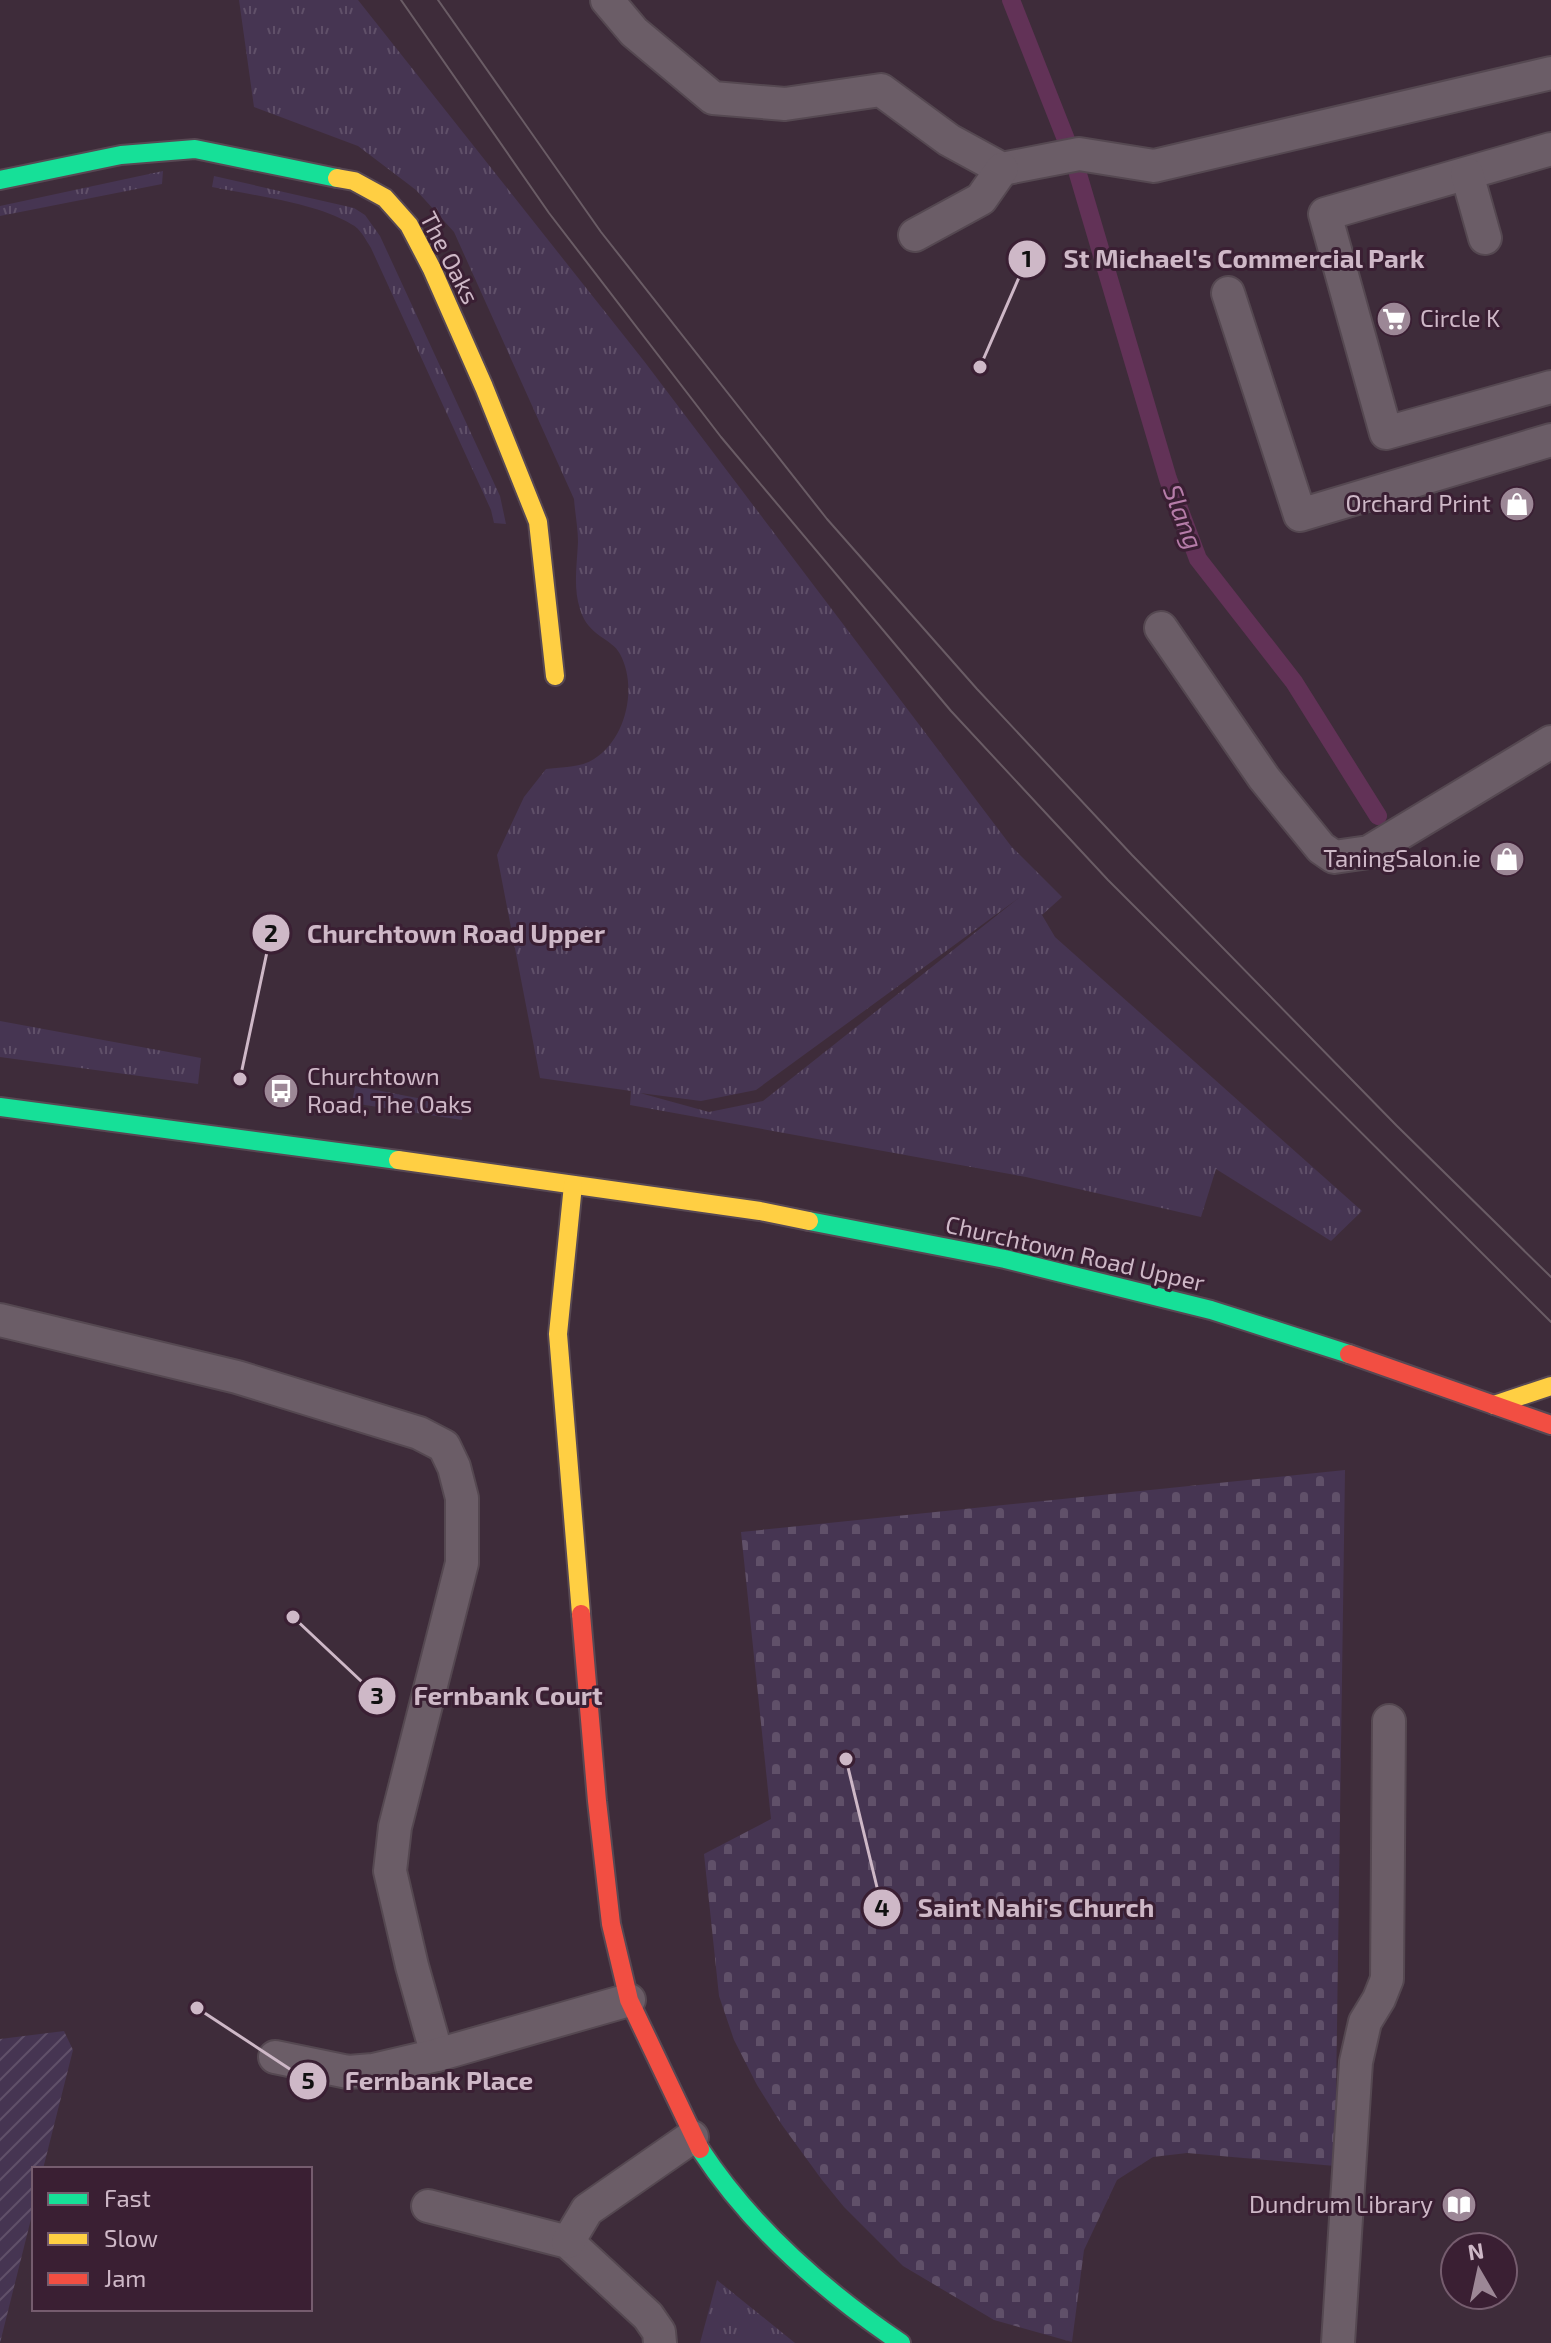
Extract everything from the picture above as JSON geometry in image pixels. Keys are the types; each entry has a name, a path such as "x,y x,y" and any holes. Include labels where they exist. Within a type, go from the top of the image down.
{"street":[{"name":"The Oaks","path":"0,180 120,155 195,149 354,181 385,198 409,225 432,269 538,522 555,676"},
{"name":"Churchtown Road Upper","path":"0,1107 760,1211 1005,1259 1211,1310 1411,1374 1551,1425"},
{"path":"573,1185 558,1334 597,1801 611,1924 629,2000 692,2137 719,2178 747,2213 849,2308 901,2343"},
{"path":"1494,1405 1551,1386"}],"lane":[{"path":"607,0 634,32 713,98 785,104 881,90 949,140 1002,169 1079,154 1154,166 1551,73"},
{"path":"1534,384 1386,433 1325,214 1551,149"},
{"path":"915,235 981,199 1002,169"},
{"path":"1467,174 1485,238"},
{"path":"1228,293 1300,515 1551,440"},
{"path":"1161,628 1264,778 1321,848 1334,857 1369,852 1551,742"},
{"path":"0,1320 237,1377 419,1433 444,1446 454,1467 462,1498 462,1563 390,1847 390,1871 437,2055"},
{"path":"1338,2343 1356,2062 1365,2022 1387,1979 1389,1721"},
{"path":"275,2057 348,2072 373,2070 437,2055 629,2000"},
{"path":"568,2242 587,2210 692,2137"},
{"path":"428,2206 568,2242 648,2316 659,2332 660,2343"}],"green space":[{"path":"239,0 358,0 644,361 1011,846 1062,897 1042,915 1055,937 1362,1211 1331,1241 1216,1169 1201,1217 1026,1177 630,1105 631,1091 540,1078 497,855 524,797 546,769 589,762 614,739 626,711 628,682 625,667 616,649 588,626 580,609 576,584 578,542 574,499 454,232 416,190 358,146 254,107","holes":["1020,897 763,1101 709,1112 640,1093 701,1101 756,1090"]},
{"path":"163,171 162,184 0,216 0,206"},
{"path":"214,176 354,208 365,215 380,236 500,496 506,524 494,523 491,510 371,248 360,231 336,216 319,210 212,187"},
{"path":"0,1021 201,1058 198,1084 0,1057"},
{"path":"355,1086 464,1107 462,1120 352,1103"},
{"path":"1345,1470 1335,2166 1187,2153 1153,2157 1117,2180 1084,2250 1072,2342 994,2320 903,2266 844,2207 782,2125 757,2085 734,2040 719,1996 704,1854 771,1819 741,1532"},
{"path":"64,2031 73,2050 44,2167 32,2167 32,2215 0,2343 0,2039"},
{"path":"717,2280 795,2343 700,2343"}],"waterway":[{"name":"Slang","path":"1011,0 1067,142"},
{"name":"Slang","path":"1078,174 1168,479 1198,559 1294,682 1378,816"}],"tram line":[{"path":"401,0 549,213 721,437 951,711 1108,880 1551,1322"},
{"path":"438,0 601,232 827,519 977,689 1132,855 1397,1126 1551,1277"}],"traffic: fast":[{"path":"0,180 121,155 195,149 337,178"},
{"path":"0,1107 398,1160"},
{"path":"809,1221 1005,1259 1211,1310 1349,1354"},
{"path":"700,2149 742,2205 791,2256 844,2302 901,2343"}],"traffic: slow":[{"path":"337,178 354,181 385,198 409,225 484,387 538,522 555,676"},
{"path":"398,1160 760,1211 809,1221"},
{"path":"573,1185 558,1334 581,1614"},
{"path":"1494,1405 1551,1386"}],"traffic: jam":[{"path":"1349,1354 1551,1425"},
{"path":"581,1614 611,1924 629,2000 700,2149"}],"place":[{"name":"Circle K","path":"1394,319"},
{"name":"St Michael's Commercial Park","path":"980,367"},
{"name":"Orchard Print","path":"1517,504"},
{"name":"TaningSalon.ie","path":"1507,859"},
{"name":"Churchtown Road Upper","path":"240,1079"},
{"name":"Churchtown Road, The Oaks","path":"281,1091"},
{"name":"Fernbank Court","path":"293,1617"},
{"name":"Saint Nahi's Church","path":"846,1759"},
{"name":"Fernbank Place","path":"197,2008"},
{"name":"Dundrum Library","path":"1459,2205"}]}
